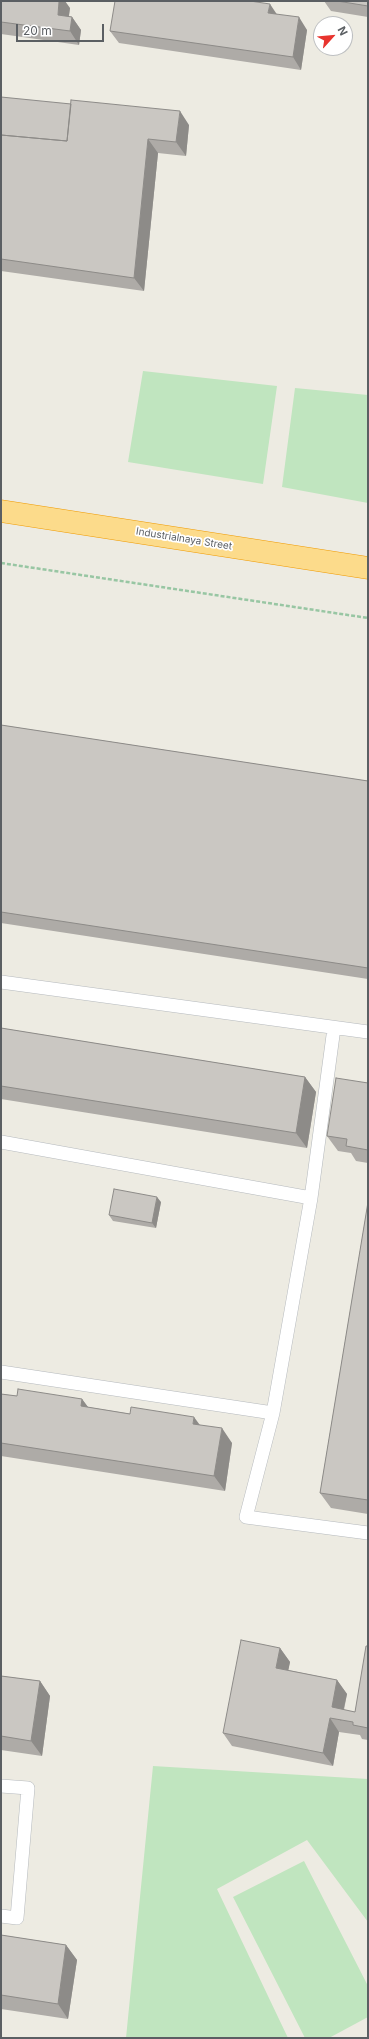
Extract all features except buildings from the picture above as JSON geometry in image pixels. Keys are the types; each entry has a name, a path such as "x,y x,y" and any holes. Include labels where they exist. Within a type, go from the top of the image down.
{"highway":[{"name":"Industrialnaya Street","path":"1,511 368,568"}],"lane":[{"path":"1,982 368,1032"},
{"path":"334,1028 311,1198 273,1413 246,1517 368,1533"},
{"path":"1,1142 311,1198"},
{"path":"1,1372 273,1413"},
{"path":"1,1786 28,1788 16,1918 1,1916"}],"path":[{"path":"1,563 368,618"}],"green space":[{"path":"143,371 277,386 263,484 128,462"},
{"path":"295,388 368,395 368,503 282,487"},
{"path":"153,1766 368,1779 368,1922 307,1840 217,1889 288,2038 126,2038"},
{"path":"304,1861 368,1986 368,2017 329,2038 305,2038 233,1897"}]}
